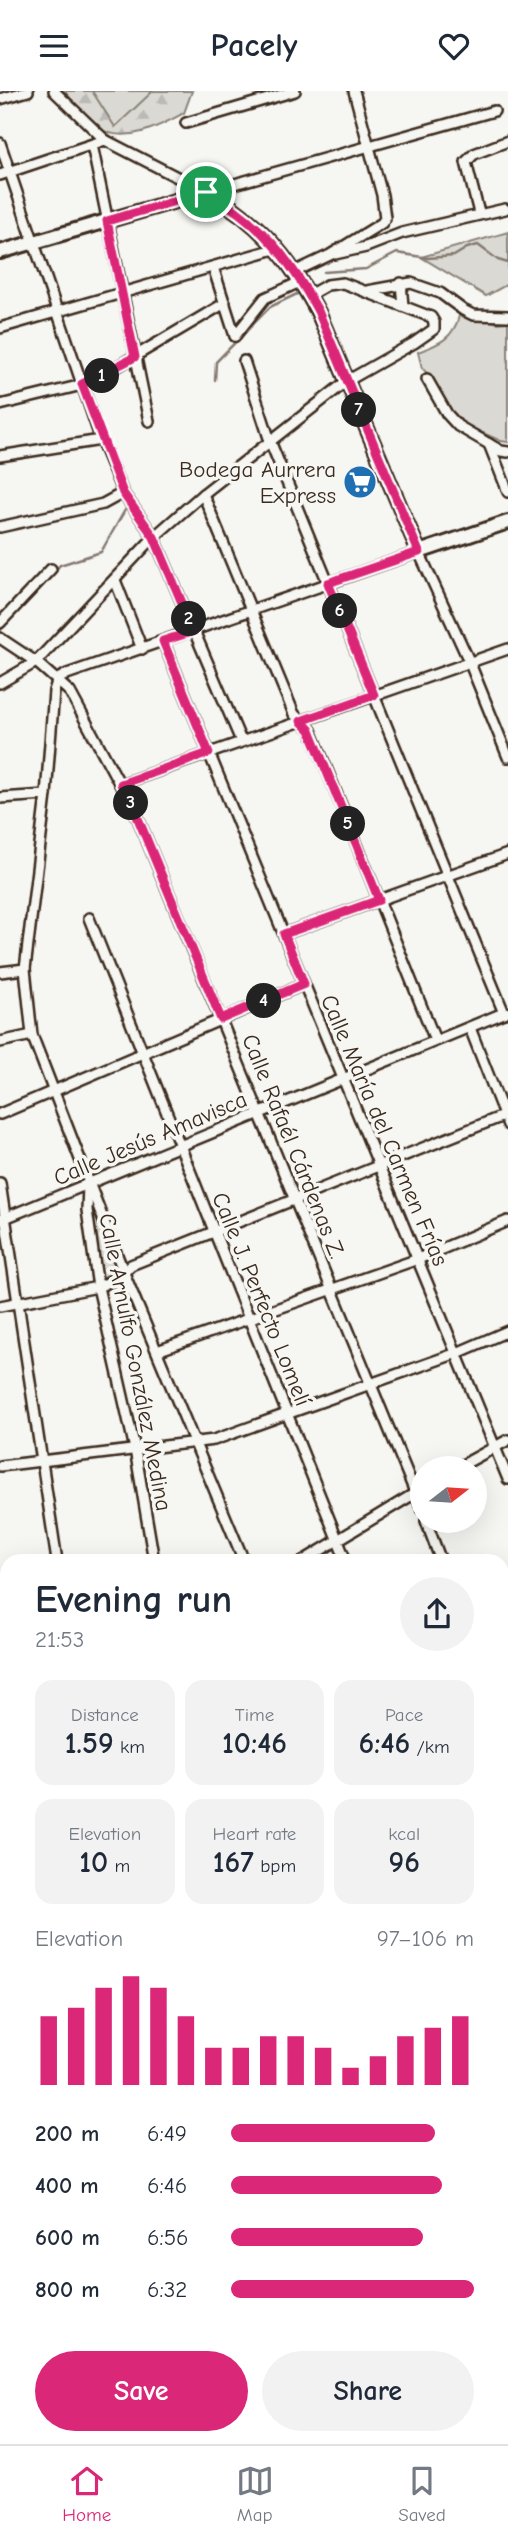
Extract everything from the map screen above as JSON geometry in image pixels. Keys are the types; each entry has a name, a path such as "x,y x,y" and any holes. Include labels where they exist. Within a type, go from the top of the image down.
{"street":[{"path":"0,99 28,91"},
{"path":"54,91 105,141 206,192 233,209 278,248 299,276 347,380 508,757"},
{"path":"186,123 295,91"},
{"path":"213,267 235,336 265,298 382,223 385,219 382,195 354,91"},
{"path":"0,252 494,111"},
{"path":"0,175 105,141"},
{"path":"478,213 466,162 474,154 508,141"},
{"path":"0,143 101,439 123,493 154,537 241,741"},
{"path":"92,145 149,421"},
{"path":"330,255 366,247 402,233 478,213 505,209"},
{"path":"0,328 278,248"},
{"path":"0,683 36,662 154,537 203,494 347,380 430,333 434,322 431,317 350,285 335,282 309,295"},
{"path":"401,283 403,306"},
{"path":"366,292 411,283 429,288 473,315 508,316"},
{"path":"0,405 82,384 135,357 225,303"},
{"path":"244,361 270,441 447,875 506,1012"},
{"path":"427,379 447,414 458,426 508,452"},
{"path":"0,456 101,439"},
{"path":"489,444 508,492"},
{"path":"0,527 103,504 123,493"},
{"path":"203,494 293,714 310,730 435,1040"},
{"path":"58,680 67,674 508,522"},
{"path":"0,623 51,569"},
{"path":"114,580 142,649"},
{"name":"Calle Rafaél Cárdenas Z.","path":"0,638 36,662 70,692 137,816 371,1384 410,1471"},
{"name":"Calle María del Carmen Frías","path":"163,641 508,1479"},
{"path":"121,784 508,649"},
{"name":"Calle Arnulfo González Medina","path":"58,680 54,691 47,795 25,969 32,1035 88,1184 87,1210 98,1287 135,1449 153,1554"},
{"path":"0,798 47,795"},
{"path":"284,934 508,854"},
{"name":"Calle J. Perfecto Lomelí","path":"89,918 343,1554"},
{"path":"0,972 25,969"},
{"path":"0,1114 304,984"},
{"name":"Calle Jesús Amavisca","path":"3,1219 506,1012"},
{"path":"470,1028 508,1125"},
{"path":"0,1042 32,1035"},
{"path":"0,1306 98,1287 124,1273 131,1265 506,1115"},
{"path":"0,1183 3,1219 19,1303 56,1554"},
{"path":"88,1184 241,1554"},
{"path":"158,1351 418,1259 508,1221"},
{"path":"0,1466 214,1440 457,1353 508,1331"},
{"path":"476,1456 508,1440"},
{"path":"315,1554 410,1496"},
{"path":"430,1533 438,1554"}],"green space":[{"path":"64,91 192,91 184,113 142,132 120,135 94,125"},
{"path":"92,91 153,91 115,127"},
{"path":"508,232 508,284 486,296 421,257"},
{"path":"459,316 486,318 497,323 508,322 508,442 456,421 429,375 422,368 418,352 444,340 453,330"},
{"path":"94,1206 117,1263 112,1272 102,1278 91,1212"}],"waterway":[{"path":"324,272 366,269 397,253 428,258 454,256 478,245 498,260 508,263"},
{"path":"215,380 216,362 270,307 297,294"},
{"path":"55,571 60,565 101,552 125,510"},
{"path":"1,630 38,589"}],"place":[{"name":"Bodega Aurrera Express","path":"360,482"}],"route":[{"path":"206,192 256,227 278,248 302,281 318,311 419,552 328,583 374,695 301,721 310,730 379,900 284,934 304,984 221,1019 137,816 121,784 209,753 163,641 194,631 154,537 123,493 82,384 135,357 107,221 206,192"}]}
